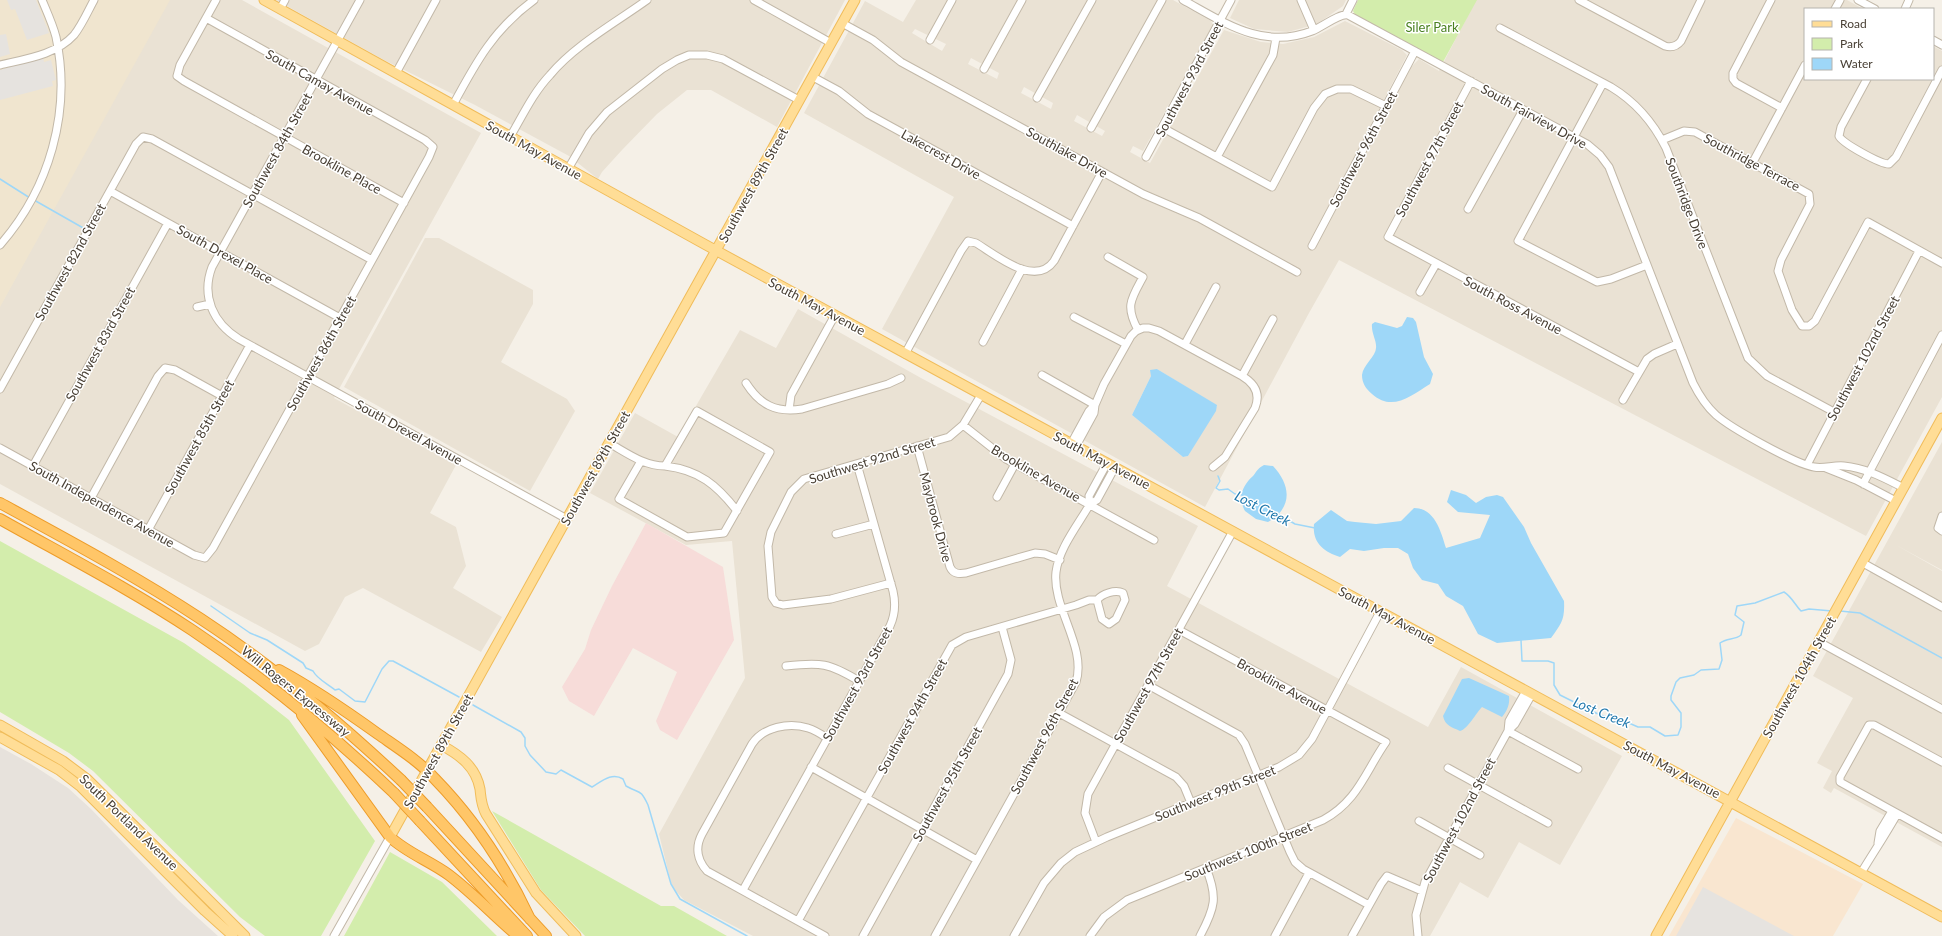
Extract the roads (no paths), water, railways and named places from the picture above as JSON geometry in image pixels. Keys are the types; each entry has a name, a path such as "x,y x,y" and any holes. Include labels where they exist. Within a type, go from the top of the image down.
{"highway":[{"name":"Will Rogers Expressway","path":"0,503 159,592 253,655 333,719 401,780 546,936"},
{"name":"Will Rogers Expressway","path":"0,519 150,603 244,666 297,706 363,764 394,794 527,936"},
{"path":"253,655 308,685 385,738 427,771 469,817 517,891 530,919"},
{"path":"297,706 313,732 390,837 397,843 456,880 518,936"}],"main road":[{"name":"South May Avenue","path":"264,0 716,251 1942,917"},
{"name":"Southwest 89th Street","path":"390,837 855,0"},
{"name":"Southwest 104th Street","path":"1656,936 1942,418"},
{"name":"South Portland Avenue","path":"0,725 63,761 87,779 245,936"},
{"name":"South Portland Avenue","path":"0,737 59,770 81,787 205,911 233,936"},
{"path":"442,745 459,756 472,769 477,779 482,806 486,814 536,893 576,936"}],"street":[{"path":"0,245 11,232 32,199 47,168 54,141 61,93 58,47 42,0"},
{"path":"0,66 48,52 58,47 74,34 94,0"},
{"path":"206,18 216,0"},
{"path":"280,9 285,0"},
{"name":"Southwest 84th Street","path":"250,345 231,333 221,325 216,318 210,304 208,288 212,267 360,0"},
{"path":"396,73 436,0"},
{"path":"453,105 474,65 492,38 510,18 534,0"},
{"path":"510,137 536,92 556,68 575,52 647,0"},
{"path":"754,0 831,43"},
{"path":"930,40 952,0"},
{"path":"984,69 1022,0"},
{"path":"1037,98 1092,0"},
{"path":"1091,128 1162,0"},
{"path":"1183,0 1254,35 1276,38 1292,36 1314,30 1342,14 1346,14 1353,0"},
{"name":"Southwest 93rd Street","path":"1146,157 1231,0"},
{"path":"1301,0 1314,30"},
{"path":"1579,0 1665,46 1673,47 1681,41 1701,0"},
{"path":"1771,0 1733,73 1733,79 1736,83 1782,108"},
{"path":"1858,0 1873,8"},
{"name":"South Fairview Drive","path":"1346,14 1574,137 1597,152 1606,163 1696,390 1717,416 1734,427 1806,465 1826,468 1863,484 1896,501"},
{"name":"Brookline Place","path":"206,18 180,65 177,76 404,203"},
{"name":"South Camay Avenue","path":"206,18 425,140 433,147"},
{"name":"Southlake Drive","path":"842,23 872,40 901,62 1102,172 1143,194 1199,218 1297,272"},
{"name":"Southridge Drive","path":"1500,28 1620,92 1639,108 1652,123 1662,140 1748,358 1767,376 1834,412"},
{"path":"1217,157 1273,55 1276,38"},
{"name":"Southwest 96th Street","path":"1312,246 1415,51"},
{"path":"568,169 589,133 615,105 671,63 689,55 701,54 714,56 729,61 799,100"},
{"path":"1753,162 1804,67"},
{"path":"1866,80 1841,127 1840,138 1846,143 1880,162 1889,164 1896,157 1942,70"},
{"name":"Lakecrest Drive","path":"812,77 839,91 868,114 1073,226"},
{"name":"Southwest 97th Street","path":"1388,237 1471,81"},
{"path":"1603,83 1518,241 1597,282 1611,279 1647,265"},
{"path":"1163,128 1272,187 1314,108 1325,94 1337,89 1351,89 1386,106"},
{"path":"1468,209 1522,110"},
{"name":"Southridge Terrace","path":"1662,140 1675,134 1691,131 1703,135 1803,189 1811,196 1810,204 1781,260 1778,271 1796,318 1802,326 1809,326 1815,321 1868,222 1919,251"},
{"name":"Southwest 82nd Street","path":"0,389 136,144 143,137 152,139 252,194"},
{"name":"Southwest 86th Street","path":"205,558 213,548 404,203 433,147"},
{"path":"906,354 961,251 968,241 976,243 1022,269 1035,272 1050,266 1102,172"},
{"name":"South Drexel Place","path":"110,190 340,318"},
{"path":"252,194 372,260"},
{"name":"Southwest 83rd Street","path":"33,466 168,222"},
{"name":"South Ross Avenue","path":"1388,237 1639,372"},
{"path":"1919,251 1942,263"},
{"name":"Southwest 102nd Street","path":"1806,465 1919,251"},
{"path":"1108,257 1143,277 1130,302 1132,318 1138,330"},
{"path":"1420,292 1436,264"},
{"path":"983,342 1022,269"},
{"path":"1185,344 1216,287"},
{"path":"197,308 210,304"},
{"path":"789,410 790,400 794,390 835,315"},
{"path":"1074,317 1126,344"},
{"path":"1242,376 1273,319"},
{"path":"1074,445 1094,413 1095,404 1104,384 1131,336 1138,330 1149,328 1185,344 1242,376 1252,383 1256,389 1258,396 1256,406 1225,457 1213,467"},
{"path":"1863,484 1942,334"},
{"path":"1623,400 1639,372 1650,357 1677,344"},
{"name":"South Drexel Avenue","path":"250,345 567,520"},
{"name":"Southwest 85th Street","path":"148,530 250,345"},
{"path":"91,498 158,376 165,368 175,370 222,396"},
{"path":"1042,375 1095,404"},
{"path":"746,383 755,396 762,402 777,409 789,410 802,409 901,378"},
{"name":"Southwest 92nd Street","path":"891,583 831,599 783,605 776,603 772,597 769,541 774,524 795,487 804,479 949,437 963,425 981,395"},
{"path":"641,461 619,499 687,537 724,533 770,452 696,411 666,466"},
{"name":"Brookline Avenue","path":"963,425 991,448 1015,464 1154,540"},
{"path":"610,443 641,461 681,468 706,480 721,490 737,510"},
{"name":"Maybrook Drive","path":"917,446 950,567 953,572 959,574 966,573 1035,553 1045,554 1060,560"},
{"name":"South Independence Avenue","path":"0,448 194,555 205,558"},
{"name":"Southwest 93rd Street","path":"743,890 893,618 896,603 857,464"},
{"path":"997,497 1015,464"},
{"name":"Southwest 96th Street","path":"935,936 1074,684 1078,670 1077,659 1056,579 1060,560 1090,504 1089,496 1111,465"},
{"name":"South Fairview Drive","path":"1826,468 1842,466 1869,472 1904,488"},
{"path":"1940,530 1942,516"},
{"path":"836,534 874,524"},
{"name":"Southwest 97th Street","path":"1096,842 1086,817 1086,801 1115,744 1233,532"},
{"path":"1863,563 1942,607"},
{"name":"Southwest 94th Street","path":"798,921 952,645 966,637 1089,600 1097,600 1117,591 1123,593 1125,604 1116,620 1109,624 1102,619 1097,600"},
{"name":"Southwest 99th Street","path":"1014,936 1040,890 1051,874 1075,852 1258,776 1285,764 1299,755 1309,742 1380,612"},
{"name":"Southwest 95th Street","path":"863,936 1008,674 1011,660 1002,627"},
{"name":"Brookline Avenue","path":"1179,630 1386,742"},
{"path":"1819,642 1942,709"},
{"path":"786,666 811,663 826,664 840,669 859,680"},
{"path":"1148,685 1239,735 1245,744 1293,860 1309,873 1369,905"},
{"name":"Southwest 102nd Street","path":"1418,936 1416,919 1422,891 1448,838 1508,730 1509,721 1529,692"},
{"path":"1059,713 1178,778 1184,786 1191,803"},
{"path":"1942,762 1874,725 1869,725 1840,777 1840,782 1942,838"},
{"path":"825,936 706,869 698,858 697,847 702,834 745,755 756,739 772,728 804,727 827,738"},
{"path":"1508,730 1578,770"},
{"name":"Southwest 100th Street","path":"1090,936 1104,917 1121,903 1323,820 1344,806 1358,790 1386,742"},
{"path":"811,767 977,860"},
{"path":"1448,768 1548,823"},
{"path":"1862,873 1878,843 1886,834 1894,812"},
{"path":"1418,821 1480,855"},
{"name":"Southwest 89th Street","path":"334,936 390,837"},
{"path":"1200,936 1211,914 1214,902 1214,888 1206,868"},
{"path":"1275,936 1309,873"},
{"path":"1352,936 1387,876 1422,891"}],"water":[{"path":"1407,317 1413,318 1416,322 1424,357 1433,374 1430,384 1416,393 1401,400 1387,402 1379,399 1370,392 1365,386 1362,378 1363,371 1374,354 1376,348 1372,324 1375,322 1397,328 1402,326"},
{"path":"1157,369 1217,405 1216,411 1188,456 1183,457 1132,415 1151,376 1150,370"},
{"path":"1264,465 1273,466 1279,473 1286,488 1287,496 1282,510 1268,522 1256,519 1245,511 1241,501 1242,492 1246,483 1259,468"},
{"path":"1451,490 1466,495 1476,503 1486,497 1497,495 1503,497 1524,527 1531,543 1564,601 1562,621 1551,638 1497,643 1478,634 1463,606 1446,596 1438,584 1422,580 1413,568 1408,554 1398,548 1384,548 1364,551 1350,549 1340,557 1320,546 1315,536 1314,524 1331,510 1347,521 1376,524 1401,521 1414,508 1421,509 1432,516 1439,528 1446,548 1480,538 1490,515 1458,512 1447,502"},
{"path":"1469,678 1509,696 1509,705 1502,717 1482,707 1469,724 1460,731 1447,724 1443,716 1462,679"}],"waterway":[{"path":"0,179 30,198"},
{"path":"34,200 85,229"},
{"name":"Lost Creek","path":"1218,476 1220,481 1216,488 1219,490 1228,489 1235,494 1243,495"},
{"name":"Lost Creek","path":"1278,514 1295,524 1315,528"},
{"name":"Lost Creek","path":"1521,640 1522,661 1548,661 1554,663 1554,685 1560,695 1600,715 1622,720 1638,727 1650,727 1665,736 1678,735 1681,727 1681,713 1671,700 1676,682 1680,678 1694,675 1701,670 1719,669 1722,660 1720,643 1741,635 1744,622 1735,615 1737,606 1755,603 1784,592 1801,611 1809,609 1832,611"},
{"path":"211,606 250,633 267,640 303,663 306,668 313,671 335,690 339,689 355,701 365,702 382,669 389,661 393,661 459,697"},
{"name":"Lost Creek","path":"1840,611 1860,613 1942,658"},
{"path":"473,705 521,732 525,738 525,746 530,755 546,772 556,774 561,770 592,787 607,778 615,776 623,779 626,786 639,792 648,805 671,884 680,899 747,936"}],"park label":[{"name":"Siler Park","path":"1432,27"}]}
